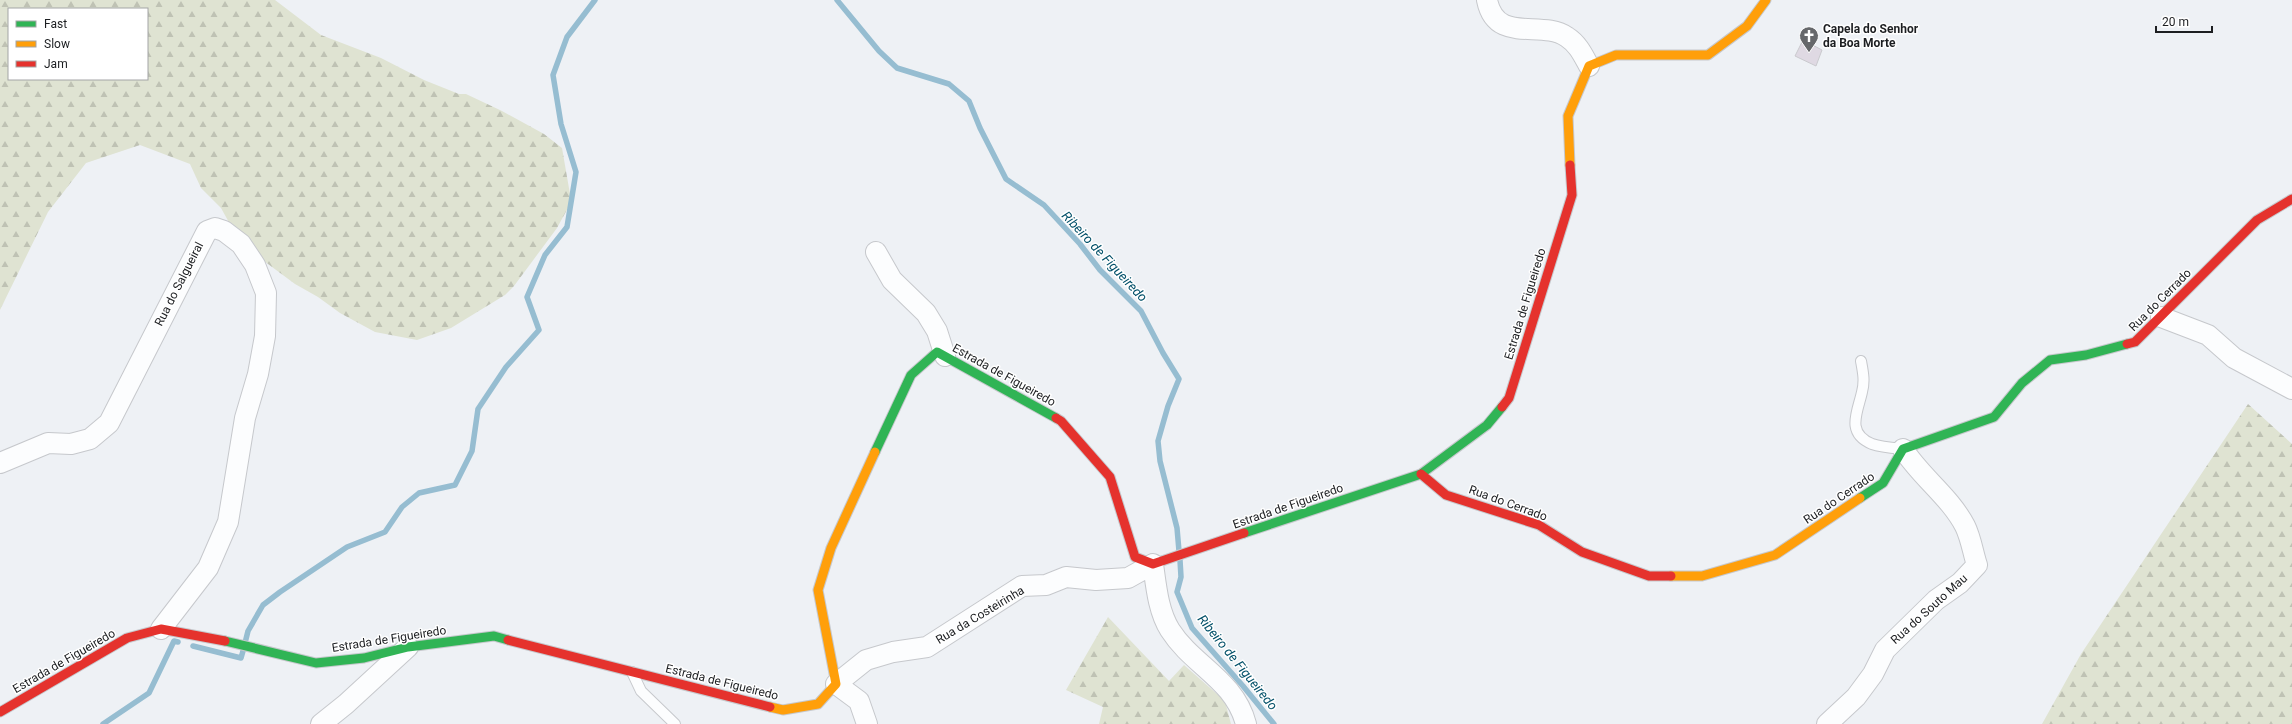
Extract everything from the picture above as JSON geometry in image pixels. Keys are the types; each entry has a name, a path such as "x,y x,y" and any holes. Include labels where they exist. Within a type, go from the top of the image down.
{"street":[{"path":"1487,0 1497,19 1509,28 1547,30 1567,36 1580,48 1589,66 1616,55 1708,55 1747,26 1766,0"},
{"name":"Estrada de Figueiredo","path":"0,712 128,638 161,629 224,641 316,662 364,658 408,647 494,636 783,710 818,704 836,684 826,640 818,590 831,548 911,375 938,352 1061,421 1110,477 1135,557 1160,562 1421,474 1487,425 1509,398 1572,195 1568,116 1589,66"},
{"name":"Rua do Cerrado","path":"1421,474 1446,495 1488,507 1539,525 1582,552 1649,576 1702,576 1775,555 1883,483 1903,450 1994,417 2022,383 2050,360 2086,355 2135,342 2257,220 2292,199"},
{"name":"Rua do Salgueiral","path":"0,463 48,443 70,444 90,439 101,430 109,422 207,231 215,228 224,231 241,244 255,266 266,293 264,336 258,374 245,418 228,522 208,568 161,629"},
{"path":"876,252 892,280 926,313 937,331 945,356"},
{"path":"2161,317 2208,335 2234,358 2292,388"},
{"name":"Rua do Souto Mau","path":"1827,724 1856,697 1873,674 1885,650 1936,600 1960,583 1977,565 1965,527 1937,489 1914,467 1903,450"},
{"path":"1160,562 1158,596 1169,629 1193,658 1227,686 1242,711 1246,724"},
{"name":"Rua da Costeirinha","path":"836,684 866,660 893,652 927,647 1022,586 1046,585 1066,577 1096,580 1128,578 1160,562"},
{"path":"321,724 346,704 408,647"},
{"path":"836,684 859,701 867,724"}],"lane":[{"path":"1861,361 1864,378 1862,394 1855,411 1855,427 1861,437 1872,444 1903,450"},
{"path":"632,672 641,691 675,724"}],"green space":[{"path":"0,0 275,0 321,35 381,58 424,80 459,94 466,94 502,111 544,134 562,148 570,194 569,206 557,228 514,286 505,295 451,328 417,340 375,332 340,313 318,297 295,284 241,244 221,208 201,188 190,164 140,145 86,163 48,212 0,310"},
{"path":"2248,404 2292,444 2292,724 2042,724 2081,654"},
{"path":"1108,617 1169,681 1184,665 1225,701 1231,724 1099,724 1103,707 1066,690"}],"building":[{"name":"Capela do Senhor da Boa Morte","path":"1803,40 1822,50 1816,66 1795,56"}],"waterway":[{"path":"245,643 248,631 263,605 280,592 347,547 385,532 402,507 419,493 455,485 472,451 478,409 506,367 539,330 527,297 545,255 567,227 576,172 561,124 553,75 567,37 595,0"},
{"name":"Ribeiro de Figueiredo","path":"837,0 879,51 897,68 949,84 969,101 980,128 1006,179 1044,205 1080,244 1100,270 1141,311 1163,353 1179,379 1168,406 1158,441 1160,461 1177,528 1179,551"},
{"name":"Ribeiro de Figueiredo","path":"1180,560 1181,577 1177,592 1192,628 1274,724"},
{"path":"103,724 149,693 174,641 178,642"},
{"path":"193,646 241,658 243,651"}],"traffic: fast":[{"path":"1860,498 1883,483 1903,449 1994,417 2022,383 2050,360 2086,355 2127,344"},
{"path":"875,452 911,375 937,352 1056,418"},
{"path":"1244,533 1421,474 1487,425 1502,407"},
{"path":"225,641 316,663 364,658 408,647 494,636 508,640"}],"traffic: slow":[{"path":"1570,165 1568,116 1589,66 1616,55 1708,55 1747,26 1766,0"},
{"path":"770,707 783,710 818,704 836,684 818,590 831,548 875,452"},
{"path":"1671,576 1702,576 1775,555 1860,498"}],"traffic: jam":[{"path":"1502,407 1509,398 1572,195 1570,165"},
{"path":"2127,344 2135,342 2257,220 2292,199"},
{"path":"1056,418 1061,421 1110,477 1135,557 1153,564 1244,533"},
{"path":"1421,474 1446,495 1539,525 1582,552 1649,576 1671,576"},
{"path":"0,712 127,638 161,629 225,641"},
{"path":"508,640 770,707"}],"place":[{"name":"Capela do Senhor da Boa Morte","path":"1809,53"}]}
